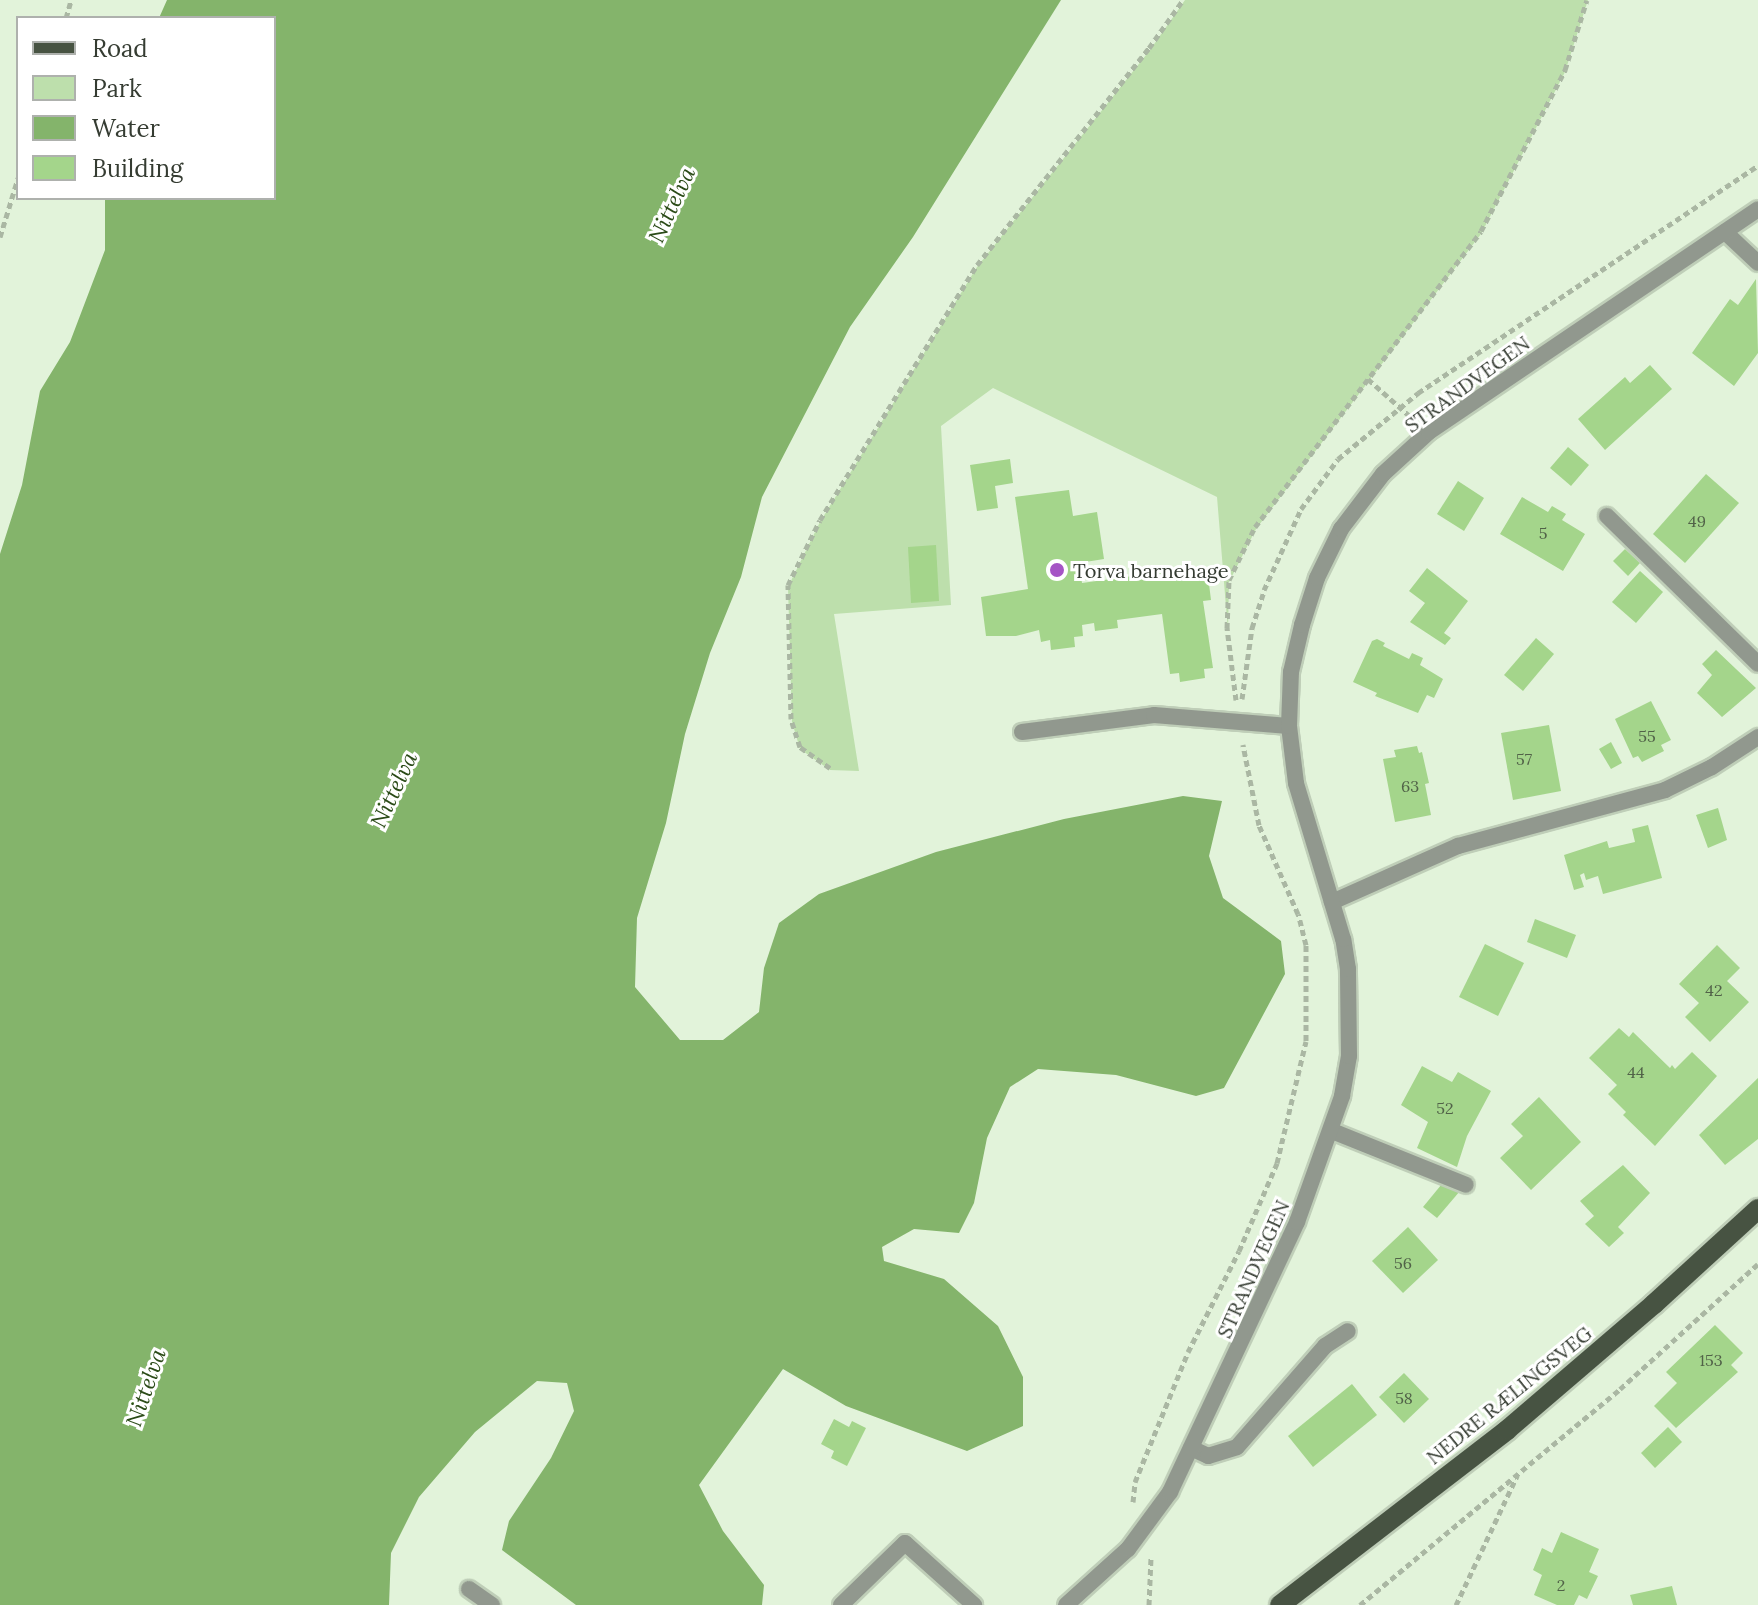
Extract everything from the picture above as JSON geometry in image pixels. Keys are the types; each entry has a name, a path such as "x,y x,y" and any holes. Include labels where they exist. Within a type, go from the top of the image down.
{"main road":[{"name":"NEDRE RÆLINGSVEG","path":"1280,1605 1519,1420 1644,1313 1758,1209"}],"street":[{"name":"STRANDVEGEN","path":"1066,1605 1112,1566 1142,1532 1170,1492 1263,1301 1332,1131 1349,1056 1351,1010 1345,954 1296,783 1289,726 1291,672 1302,625 1323,566 1341,529 1383,474 1429,432 1758,209"},
{"path":"1725,232 1758,263"},
{"path":"1607,516 1758,664"},
{"path":"1022,732 1154,715 1289,726"},
{"path":"1332,902 1458,846 1665,790 1712,767 1758,737"},
{"path":"1332,1131 1466,1185"},
{"path":"1191,1448 1208,1456 1237,1447 1325,1346 1348,1331"},
{"path":"841,1605 905,1543 974,1605"},
{"path":"469,1589 492,1605"}],"path":[{"path":"830,768 800,747 791,719 788,585 820,520 977,265 1149,48 1183,0"},
{"path":"1149,1605 1152,1565 1133,1498 1135,1482 1188,1352 1239,1251 1277,1163 1306,1041 1306,945 1298,914 1259,825 1239,724 1227,628 1229,580 1255,527 1481,231 1565,70 1587,0"},
{"path":"0,237 16,185"},
{"path":"1368,379 1429,432"},
{"path":"1360,1605 1620,1389 1758,1264"},
{"path":"1456,1605 1519,1473"}],"green space":[{"path":"1185,0 1588,0 1565,72 1481,234 1256,529 1229,582 1228,631 1217,497 993,388 941,426 951,605 834,614 859,771 830,770 800,749 792,722 788,587 820,522 977,267 1150,50"}],"water":[{"name":"Nittelva","path":"167,0 1061,0 913,237 850,327 762,497 741,577 710,653 685,734 666,823 637,918 635,987 680,1040 723,1040 759,1012 764,968 779,923 819,894 936,852 1064,819 1183,796 1222,801 1209,856 1223,898 1281,941 1285,974 1224,1088 1196,1096 1116,1075 1038,1069 1010,1087 987,1138 974,1203 959,1233 914,1229 882,1247 884,1261 944,1279 998,1326 1023,1377 1023,1426 967,1451 846,1406 783,1369 699,1485 723,1531 764,1585 762,1605 576,1605 502,1550 509,1521 551,1458 574,1411 567,1383 537,1381 475,1432 419,1497 391,1553 389,1605 0,1605 0,554 22,485 40,391 70,342 105,250 105,200 276,200 276,16 160,16"}],"building":[{"path":"1756,279 1758,353 1734,386 1692,353 1730,299 1738,305"},
{"path":"1650,365 1672,389 1605,450 1578,419 1625,377 1630,383"},
{"path":"1568,447 1589,465 1571,486 1550,468"},
{"path":"1010,459 1013,483 995,486 998,508 977,511 970,465"},
{"path":"1706,474 1739,503 1685,563 1653,534"},
{"path":"1458,481 1484,498 1464,531 1437,514"},
{"path":"1069,490 1073,516 1097,512 1104,559 1079,563 1082,583 1198,567 1200,577 1208,576 1211,600 1203,601 1213,668 1204,669 1205,678 1180,682 1179,673 1170,674 1162,614 1117,620 1118,628 1095,631 1094,623 1082,625 1083,636 1074,637 1075,647 1051,650 1050,640 1041,642 1039,630 1016,636 986,636 981,597 1028,589 1015,497"},
{"path":"1522,497 1548,512 1552,506 1566,514 1562,520 1585,534 1563,571 1500,534"},
{"path":"936,545 939,601 911,603 908,547"},
{"path":"1625,549 1640,563 1628,576 1613,561"},
{"path":"1427,568 1468,601 1444,633 1451,638 1445,645 1410,622 1425,603 1409,591"},
{"path":"1640,571 1663,592 1636,623 1612,602"},
{"path":"1536,638 1554,654 1523,691 1504,675"},
{"path":"1377,639 1385,643 1383,646 1409,659 1412,653 1423,658 1420,665 1443,679 1434,698 1427,695 1418,713 1375,696 1377,693 1353,682 1372,641"},
{"path":"1716,650 1756,688 1722,717 1697,693 1712,675 1702,664"},
{"path":"1651,701 1671,740 1661,745 1664,751 1642,762 1638,756 1633,758 1615,719"},
{"path":"1549,725 1561,791 1513,800 1501,733"},
{"path":"1611,742 1622,763 1611,769 1599,749"},
{"path":"1417,746 1419,753 1422,752 1429,783 1425,784 1431,815 1395,822 1383,759 1396,757 1394,750"},
{"path":"1718,808 1727,840 1708,848 1696,815"},
{"path":"1648,825 1662,878 1603,894 1598,876 1586,880 1584,873 1580,875 1584,887 1574,890 1564,855 1607,841 1609,848 1635,842 1632,829"},
{"path":"1535,919 1576,935 1567,958 1527,942"},
{"path":"1485,944 1524,963 1498,1016 1459,997"},
{"path":"1717,945 1740,968 1727,981 1749,1002 1710,1042 1685,1017 1699,1003 1679,984"},
{"path":"1619,1028 1629,1037 1633,1032 1670,1068 1672,1065 1675,1069 1692,1052 1717,1076 1655,1146 1623,1115 1626,1112 1608,1094 1617,1085 1589,1058"},
{"path":"1422,1066 1452,1082 1458,1072 1491,1091 1467,1136 1457,1167 1417,1148 1428,1122 1401,1105"},
{"path":"1758,1078 1758,1139 1725,1165 1699,1135"},
{"path":"1539,1097 1581,1142 1531,1190 1500,1158 1523,1136 1511,1124"},
{"path":"1623,1165 1650,1193 1618,1227 1624,1233 1609,1247 1585,1224 1594,1216 1580,1201"},
{"path":"1446,1179 1460,1191 1437,1218 1423,1207"},
{"path":"1408,1227 1438,1260 1403,1293 1372,1261"},
{"path":"1715,1325 1743,1353 1731,1365 1738,1372 1676,1428 1654,1406 1677,1383 1666,1372"},
{"path":"1404,1373 1429,1399 1404,1423 1379,1397"},
{"path":"1352,1384 1377,1415 1313,1467 1288,1436"},
{"path":"834,1419 849,1427 852,1421 866,1428 847,1466 831,1458 834,1451 821,1444"},
{"path":"1668,1427 1682,1442 1655,1468 1641,1453"},
{"path":"1561,1532 1599,1549 1589,1572 1598,1576 1587,1599 1579,1595 1574,1605 1557,1605 1534,1595 1542,1575 1533,1570 1542,1548 1552,1553"},
{"path":"1672,1586 1677,1605 1633,1605 1630,1595"}],"place":[{"name":"Torva barnehage","path":"1057,570"}]}
